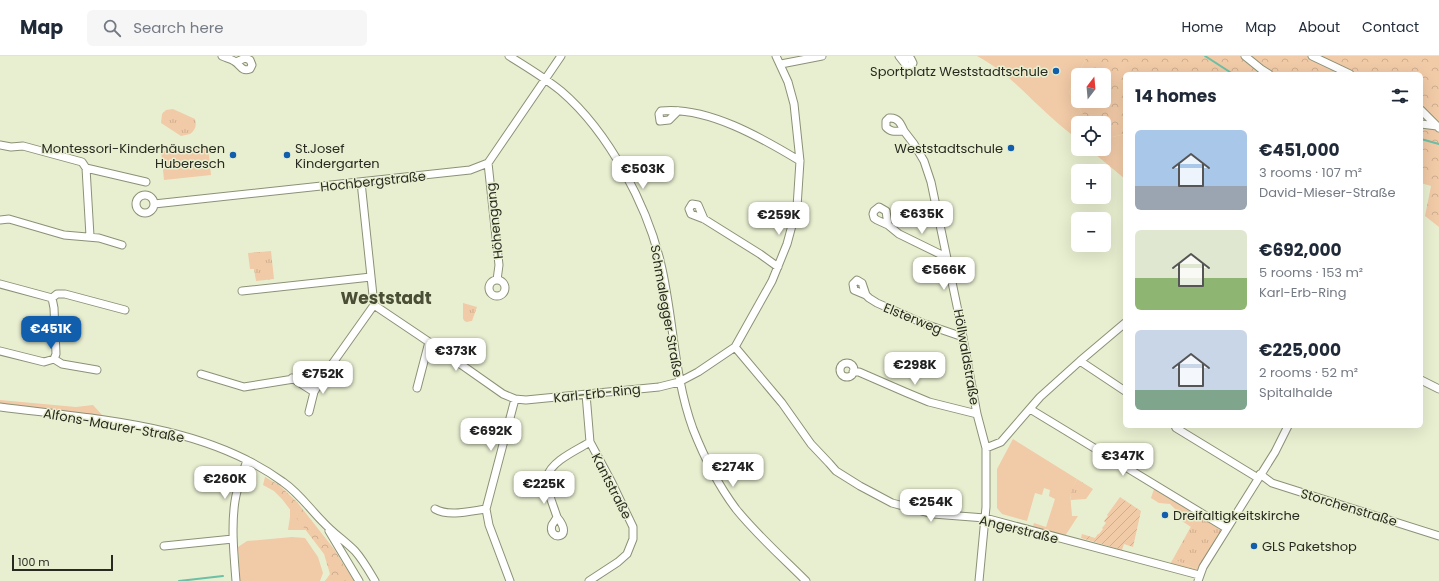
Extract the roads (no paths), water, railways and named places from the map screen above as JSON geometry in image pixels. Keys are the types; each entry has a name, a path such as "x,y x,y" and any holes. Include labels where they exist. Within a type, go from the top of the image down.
{"street":[{"path":"222,56 236,62"},
{"name":"Schmalegger Straße","path":"509,56 546,79 562,92 598,132 622,169 654,238 662,270 679,382 696,436 708,464 728,498 754,529 806,581"},
{"path":"488,163 562,56"},
{"path":"735,347 772,281 787,244 797,207 800,160 794,104 788,82 776,56"},
{"path":"781,64 822,56"},
{"path":"899,56 906,65 911,66 913,63 912,60 903,56"},
{"path":"1245,56 1266,72"},
{"path":"1312,56 1346,72"},
{"path":"678,111 700,115 739,127 800,160"},
{"path":"1423,112 1438,127"},
{"path":"1423,124 1438,127"},
{"name":"Höllwaldstraße","path":"904,131 924,161 931,182 957,306 977,414 986,448 985,518 979,581"},
{"path":"0,145 11,148 23,146 82,162 86,168 90,236"},
{"name":"Hochbergstraße","path":"154,204 470,170 488,163"},
{"name":"Höhengang","path":"488,163 499,264 497,280"},
{"path":"86,168 146,182"},
{"path":"309,412 314,392 374,305 361,182"},
{"path":"0,220 9,218 64,235 90,236 122,245"},
{"path":"704,218 778,267"},
{"path":"888,225 899,234 946,257"},
{"path":"242,291 371,277"},
{"path":"0,284 52,298"},
{"path":"52,298 57,294 65,294 125,310"},
{"name":"Elsterweg","path":"866,295 877,303 925,324 962,336"},
{"path":"52,298 54,308 56,354 54,359"},
{"name":"Karl-Erb-Ring","path":"374,305 503,394 515,399 526,400 659,387 679,382 698,372 735,347"},
{"path":"986,448 1001,442 1040,397 1123,325"},
{"path":"416,388 429,342"},
{"name":"Angerstraße","path":"735,347 782,403 811,444 836,471 892,503 934,514 985,518 1198,578"},
{"path":"0,351 44,362 54,359 62,364 97,370"},
{"path":"1080,361 1123,390"},
{"path":"853,372 859,372 929,402 977,414"},
{"path":"201,374 244,387 292,378 325,374"},
{"path":"292,378 314,392"},
{"path":"1424,381 1439,389"},
{"name":"Kantstraße","path":"586,394 590,442 633,527 633,539 627,554 618,562 589,581"},
{"path":"510,581 489,525 486,509 515,399"},
{"name":"Alfons-Maurer-Straße","path":"0,407 114,422 193,438 247,460 267,471 291,488 324,524"},
{"path":"1030,409 1226,528"},
{"name":"Storchenstraße","path":"1176,428 1272,483 1439,536"},
{"path":"1198,578 1226,528 1274,452 1287,428"},
{"path":"557,517 547,478 551,469 561,460 590,442"},
{"path":"236,581 233,542 235,501 247,460"},
{"path":"435,509 441,512 450,513 486,509"},
{"path":"324,524 359,581"},
{"path":"324,524 355,552 375,581"},
{"path":"164,546 233,542"}],"waterway":[{"path":"1205,56 1230,72"},
{"path":"1423,140 1439,144"},
{"path":"179,581 223,576"}],"place":[{"name":"Sportplatz Weststadtschule","path":"1056,71"},
{"name":"Weststadtschule","path":"1011,148"},
{"name":"Montessori-Kinderhäuschen Huberesch","path":"233,155"},
{"name":"St.Josef Kindergarten","path":"287,155"},
{"name":"Dreifaltigkeitskirche","path":"1165,515"},
{"name":"GLS Paketshop","path":"1254,546"}],"district":[{"name":"Weststadt","path":"386,298"}]}
